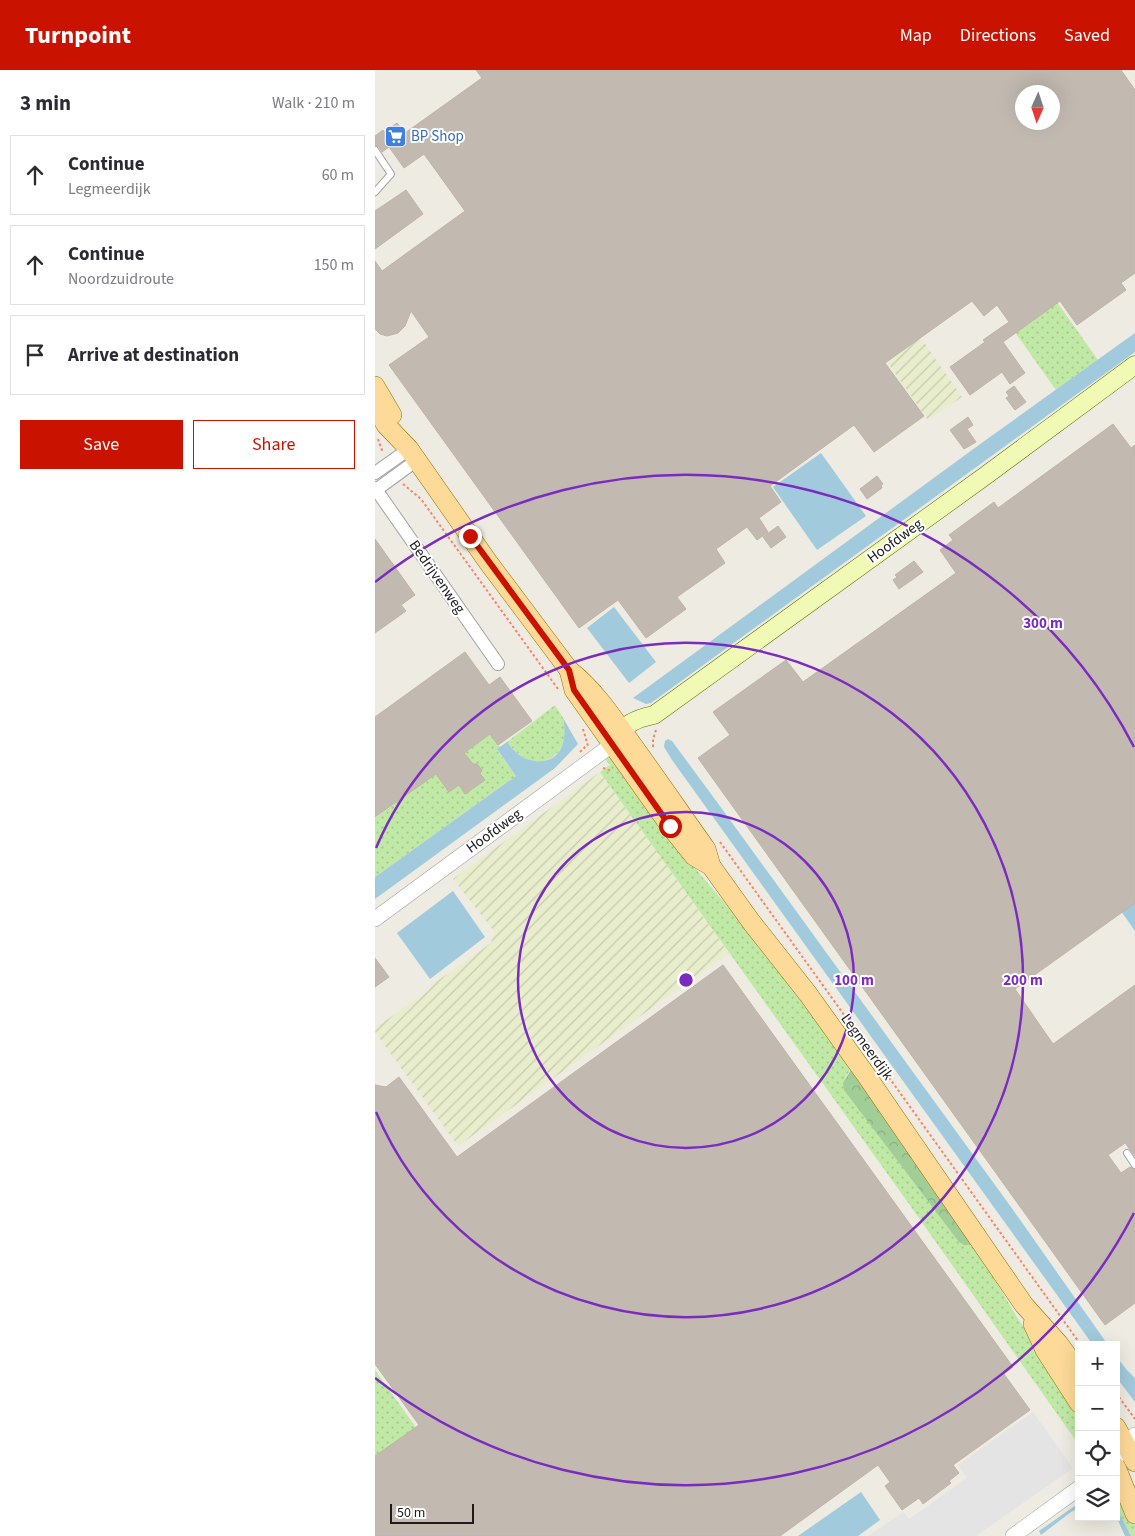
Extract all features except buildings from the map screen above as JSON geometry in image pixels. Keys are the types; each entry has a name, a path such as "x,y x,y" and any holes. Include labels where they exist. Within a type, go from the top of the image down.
{"main road":[{"name":"Hoofdweg","path":"621,738 650,724 654,715 969,488 1135,365"},
{"path":"375,386 395,419 413,455"},
{"path":"375,406 386,425 413,455"},
{"name":"Legmeerdijk","path":"413,455 488,562 569,670 574,690 621,738 670,826 694,856 711,866 825,1018 1024,1305 1059,1344 1075,1366"},
{"name":"Legmeerdijk","path":"1024,1305 1045,1350 1075,1397"},
{"path":"1120,1476 1135,1514"}],"street":[{"path":"375,473 388,465 413,455"},
{"name":"Bedrijvenweg","path":"413,455 396,476 376,489 498,664"},
{"name":"Hoofdweg","path":"375,919 621,738"},
{"path":"1013,1536 1075,1491"}],"lane":[{"path":"375,150 391,174 375,192"},
{"path":"1127,1153 1135,1165"}],"path":[{"path":"377,437 388,465"},
{"path":"396,476 421,499 558,689"},
{"path":"582,728 587,745"},
{"name":"Legmeerdijk","path":"717,838 1078,1341"},
{"path":"1120,1399 1135,1420"}],"green space":[{"path":"1054,298 1098,360 1056,390 1012,328"},
{"path":"919,335 962,397 928,420 885,359"},
{"path":"555,705 565,725 565,737 560,750 544,761 531,761 524,758 507,742"},
{"path":"490,734 500,747 497,750 516,776 375,877 375,818"},
{"path":"610,756 676,846 775,962 852,1067 845,1078 964,1245 974,1245 1017,1317 1075,1404 1075,1439 600,772 610,765 604,758"},
{"path":"600,772 729,953 458,1146 375,1032 375,1028 491,943 494,931 453,879"},
{"path":"852,1068 974,1245 964,1245 959,1242 844,1090 843,1083"},
{"path":"375,1370 417,1429 375,1459"},
{"path":"1120,1498 1135,1522 1135,1536 1131,1536 1120,1515"}],"shaded area":[{"path":"1033,1412 1073,1468 976,1536 868,1536 903,1512 909,1519 967,1478 958,1465"}],"water":[{"path":"1135,333 1135,352 651,703 646,704 633,698 983,442"},
{"path":"821,453 866,516 817,550 773,487"},
{"path":"614,607 656,662 629,683 587,628"},
{"path":"563,718 578,744 555,768 375,899 375,877 516,776 497,749 507,742 525,758 535,761 551,759 557,754 563,742 565,734"},
{"path":"668,739 672,741 714,798 1011,1207 1105,1341 1090,1341 672,760 664,747 665,741"},
{"path":"453,891 485,937 430,979 397,933"},
{"path":"1135,901 1135,931 1121,911"},
{"path":"1120,1361 1135,1378 1135,1402 1120,1382"},
{"path":"861,1492 880,1520 858,1536 798,1536"},
{"path":"1075,1506 1075,1510 1041,1535 1039,1531"},
{"path":"1120,1515 1131,1536 1125,1536 1118,1521 1120,1521"}],"place":[{"name":"BP Shop","path":"395,136"}],"route":[{"path":"470,536 569,670 574,690 670,826"}]}
